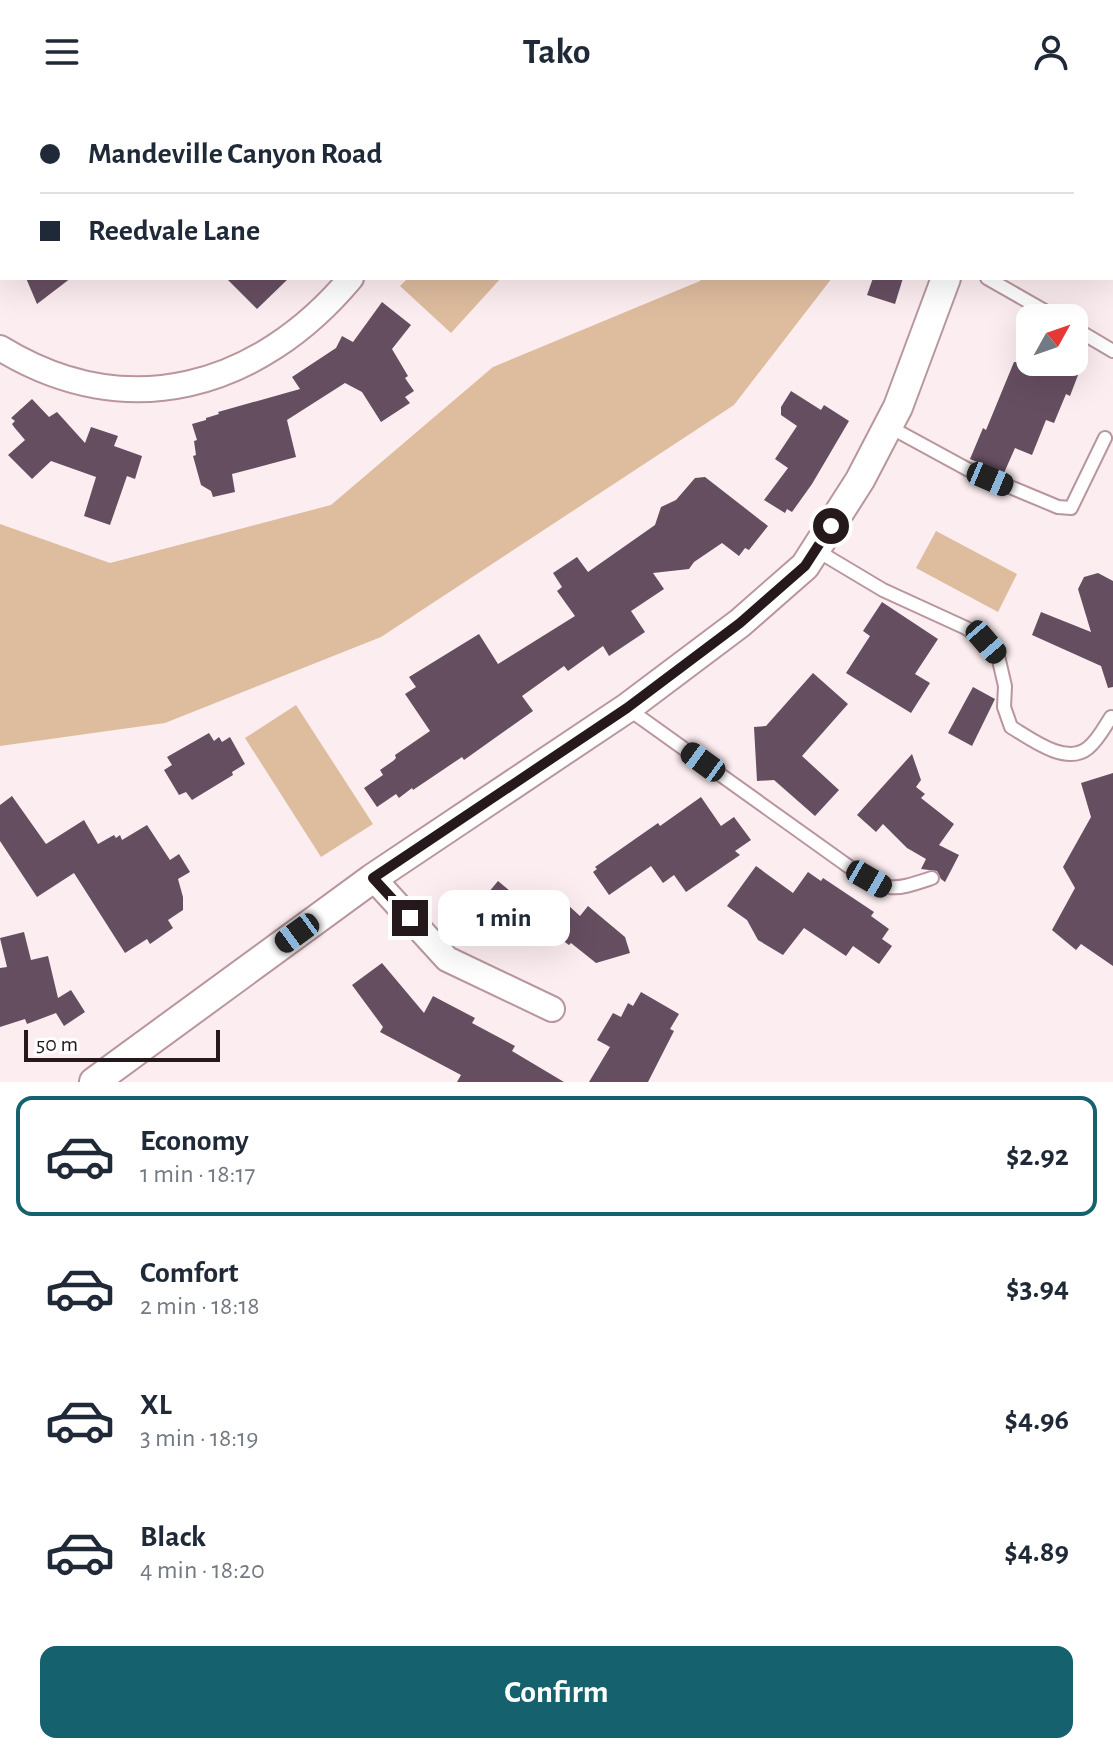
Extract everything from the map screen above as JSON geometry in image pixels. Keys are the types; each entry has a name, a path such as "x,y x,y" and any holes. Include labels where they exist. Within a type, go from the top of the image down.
{"street":[{"path":"0,348 46,372 97,385 154,390 180,387 242,368 278,346 309,322 349,280"},
{"path":"94,1082 373,878 627,708 740,623 805,566 860,480 898,407 945,280"},
{"path":"373,878 447,959 552,1009"}],"lane":[{"path":"990,280 1032,304"},
{"path":"1088,336 1113,351"},
{"path":"888,426 967,469 1058,507 1071,508 1105,438"},
{"path":"816,550 883,590 966,628 986,642 998,656 1005,686 1004,707 1011,727 1040,745 1069,756 1085,751 1111,717"},
{"path":"627,708 855,871 883,887 898,889 932,878"}],"shaded area":[{"path":"406,280 499,280 451,333 400,286"},
{"path":"830,280 734,405 381,637 165,723 0,746 0,524 110,563 331,505 493,367 700,281"},
{"path":"936,531 1017,574 998,612 916,568"},
{"path":"296,705 373,824 321,857 245,738"}],"building":[{"path":"27,280 68,280 37,304"},
{"path":"228,280 287,280 257,309"},
{"path":"872,280 902,280 895,304 867,295"},
{"path":"382,302 411,325 392,349 414,391 405,397 410,403 381,422 362,392 345,383 287,420 296,457 232,474 235,492 213,497 211,491 201,485 193,456 196,455 194,441 197,440 192,424 218,412 300,389 292,377 336,348 342,336 353,342"},
{"path":"1014,362 1016,376 1078,376 1054,423 1046,420 1032,455 1015,448 1004,473 970,459 983,428 986,430"},
{"path":"791,391 821,410 824,405 849,421 812,484 792,512 787,509 785,513 764,500 788,468 775,459 797,426 781,415 781,407"},
{"path":"32,399 49,417 57,412 85,443 91,427 118,436 114,446 142,456 135,479 127,476 110,525 84,516 96,477 51,461 32,479 8,455 25,440 11,418"},
{"path":"705,477 768,526 749,550 745,548 739,556 722,543 694,562 689,569 653,573 664,589 631,611 645,632 609,656 603,646 568,671 564,666 522,696 533,711 464,760 462,757 413,790 399,798 396,794 377,807 364,788 383,775 380,770 396,758 395,755 430,731 405,694 416,687 409,677 479,634 498,664 575,616 557,591 562,587 553,573 577,557 588,572 655,525 661,507 676,500 695,478"},
{"path":"1098,573 1113,581 1113,687 1108,688 1101,666 1032,635 1041,612 1091,632 1078,589 1084,577"},
{"path":"882,602 938,639 915,674 930,683 911,713 846,673 870,636 863,631"},
{"path":"813,673 848,704 802,756 839,790 815,816 774,780 757,781 754,727 766,726"},
{"path":"973,687 995,699 972,746 948,733"},
{"path":"209,733 214,741 219,737 222,742 230,737 245,764 192,800 186,792 179,795 164,770 172,765 167,757"},
{"path":"912,754 921,780 916,787 925,794 921,798 954,824 939,845 959,855 945,882 937,871 921,869 926,859 907,848 883,824 876,832 857,815"},
{"path":"1113,773 1113,966 1081,944 1076,950 1052,930 1075,888 1063,867 1091,817 1081,783"},
{"path":"12,796 46,844 84,820 98,844 114,835 116,838 120,835 122,840 147,825 170,860 179,854 190,872 178,879 183,910 168,920 173,928 150,944 147,939 125,953 74,873 37,897 0,841 0,805"},
{"path":"701,797 721,826 734,817 751,840 735,851 740,855 686,892 674,875 663,883 651,866 609,895 593,872 597,869 595,867"},
{"path":"756,866 793,893 808,872 821,881 823,878 874,912 871,916 889,929 882,939 892,946 879,964 853,946 846,956 804,928 783,955 758,940 747,920 727,906"},
{"path":"498,881 516,896 557,895 580,916 588,906 625,937 630,953 596,963 571,943 569,945 562,940 496,941 468,917"},
{"path":"24,932 31,960 48,956 58,998 71,990 85,1012 64,1026 56,1013 27,1024 25,1019 0,1027 0,968 7,967 0,938"},
{"path":"382,963 424,1013 433,996 475,1018 472,1023 515,1046 512,1051 564,1082 457,1082 461,1075 380,1032 383,1027 352,985"},
{"path":"641,992 679,1014 670,1029 674,1031 648,1082 589,1082 610,1047 597,1040 613,1013 621,1017 628,1003 633,1006"}],"route":[{"path":"410,918 373,878 627,708 740,623 805,566 831,526"}]}
